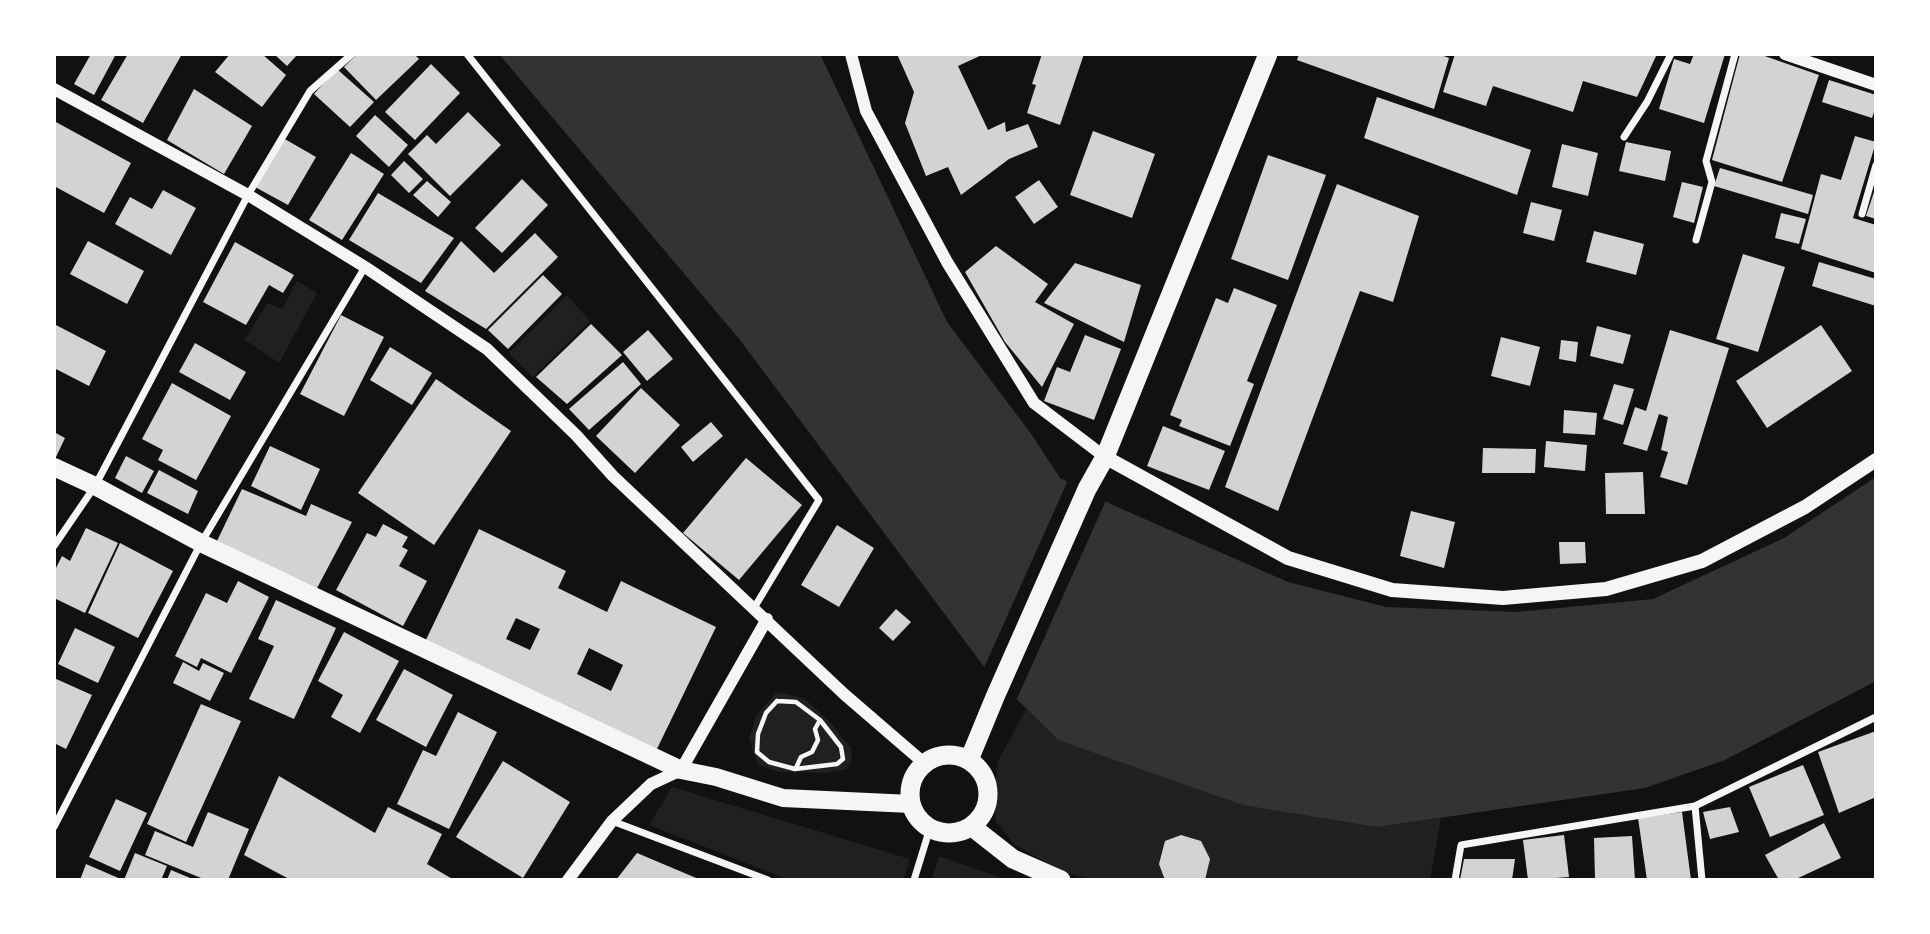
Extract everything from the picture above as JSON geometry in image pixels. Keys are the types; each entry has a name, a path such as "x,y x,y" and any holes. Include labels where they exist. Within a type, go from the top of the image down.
{"highway":[{"path":"969,760 1087,489 1105,457 1268,54"},
{"path":"945,755 956,755 969,760 979,769 986,781 988,794 981,817 971,826 951,833 930,828 915,814 911,804 911,782 924,763 945,755"},
{"path":"971,826 1013,859 1061,880"}],"main road":[{"path":"1105,457 1288,558 1392,590 1503,598 1606,589 1702,561 1805,507 1876,460"},
{"path":"54,467 201,543 681,770 716,777 783,799 911,804"}],"street":[{"path":"54,545 95,486 248,195 310,91 352,54"},
{"path":"467,54 819,499 754,608"},
{"path":"852,54 866,111 947,262 1034,403 1105,457"},
{"path":"1624,137 1647,102 1671,54"},
{"path":"1696,240 1712,182 1706,161 1735,54"},
{"path":"1785,54 1876,85"},
{"path":"54,89 248,195 365,267 487,349 576,435 613,476 844,694 924,763"},
{"path":"1863,214 1876,164"},
{"path":"54,828 201,543 365,267"},
{"path":"568,880 612,821 650,785 681,770 767,619"},
{"path":"1455,880 1461,845 1695,806 1876,717"},
{"path":"1695,806 1702,880"},
{"path":"612,821 768,880"},
{"path":"914,880 930,828"}],"path":[{"path":"777,701 796,702 820,720 841,747 843,759 837,764 795,768 769,762 757,752 758,734 766,713 777,701"},
{"path":"795,768 801,757 812,752 818,740 815,729 820,720"}],"shaded area":[{"path":"499,54 820,54 947,322 1032,435 1060,478 1115,506 1288,582 1386,607 1517,612 1653,599 1784,538 1876,477 1876,681 1725,760 1645,788 1377,827 1243,805 1058,740 985,668 740,340"},
{"path":"297,281 317,293 279,363 245,340 267,303 282,309"},
{"path":"567,295 590,321 533,377 509,353"},
{"path":"777,692 804,698 829,721 851,748 852,761 847,769 826,773 779,772 758,765 749,738 756,716"},
{"path":"1026,709 1058,740 1377,827 1441,818 1430,880 1093,880 1063,872 1015,845 996,822 994,800 998,761"},
{"path":"672,787 910,859 903,880 789,880 649,825"},
{"path":"939,856 1008,880 931,880"}],"pier":[{"path":"1068,480 1107,498 1015,703 983,670"}],"building":[{"path":"91,54 116,54 94,95 74,84"},
{"path":"128,54 182,54 143,123 101,100"},
{"path":"230,54 262,54 286,75 262,107 215,72"},
{"path":"274,54 298,54 287,66"},
{"path":"357,54 414,54 419,59 376,100 344,67"},
{"path":"897,54 984,54 958,66 988,130 1005,122 1006,132 1028,124 1038,147 1009,159 961,195 948,167 926,176 905,123 914,92"},
{"path":"1042,54 1084,54 1060,125 1027,113 1036,85 1032,84"},
{"path":"1299,54 1438,54 1449,58 1434,109 1297,60"},
{"path":"1455,54 1657,54 1637,97 1583,81 1573,112 1493,86 1486,106 1443,92"},
{"path":"1694,54 1725,54 1704,123 1659,109 1674,59 1690,64"},
{"path":"1740,54 1759,54 1819,75 1782,182 1712,160"},
{"path":"431,64 460,93 415,140 385,112"},
{"path":"337,69 374,102 350,127 314,94"},
{"path":"1829,80 1876,95 1872,118 1822,102"},
{"path":"194,89 252,126 224,174 167,140"},
{"path":"1377,97 1531,150 1517,195 1364,138"},
{"path":"468,112 501,145 450,196 408,154 427,135 436,144"},
{"path":"375,115 408,145 389,167 356,136"},
{"path":"54,121 131,163 104,213 54,186"},
{"path":"1093,131 1155,154 1132,218 1070,195"},
{"path":"1855,136 1876,142 1853,218 1876,225 1876,273 1801,249 1821,174 1841,180"},
{"path":"283,138 316,157 288,205 255,187"},
{"path":"1626,142 1671,151 1665,181 1619,171"},
{"path":"1562,144 1598,153 1588,196 1552,187"},
{"path":"351,153 384,174 342,240 309,220"},
{"path":"1268,155 1326,175 1288,280 1231,259"},
{"path":"404,161 423,179 409,193 391,175"},
{"path":"1720,168 1813,195 1808,214 1714,186"},
{"path":"522,179 548,205 502,253 475,228"},
{"path":"1039,180 1058,207 1034,224 1015,197"},
{"path":"427,181 451,202 438,217 413,195"},
{"path":"1682,182 1703,187 1694,223 1673,217"},
{"path":"1337,184 1419,216 1393,302 1360,291 1278,511 1225,487"},
{"path":"1876,186 1876,219 1866,216"},
{"path":"163,190 196,208 171,255 115,224 130,197 152,209"},
{"path":"378,193 454,238 421,283 349,240"},
{"path":"1531,202 1562,210 1554,241 1523,233"},
{"path":"1781,213 1806,219 1799,244 1775,238"},
{"path":"1594,231 1644,244 1636,275 1586,262"},
{"path":"535,233 558,257 486,329 425,291 461,241 494,273"},
{"path":"88,241 144,271 127,304 70,274"},
{"path":"235,242 294,275 283,293 269,285 246,325 203,302"},
{"path":"996,246 1048,284 1035,302 1074,324 1042,387 1005,342 965,272"},
{"path":"1743,254 1785,267 1758,352 1716,339"},
{"path":"1819,262 1876,279 1876,306 1812,286"},
{"path":"1075,263 1141,285 1124,342 1044,303"},
{"path":"543,275 562,294 508,349 488,330"},
{"path":"1234,288 1277,305 1247,381 1254,384 1230,446 1179,426 1182,420 1170,415 1216,298 1228,303"},
{"path":"341,315 384,337 344,416 300,394"},
{"path":"54,324 106,351 89,386 54,368"},
{"path":"591,324 622,355 567,404 536,377"},
{"path":"1821,325 1852,371 1767,428 1736,381"},
{"path":"1597,326 1631,335 1623,364 1590,356"},
{"path":"648,330 673,359 647,381 623,352"},
{"path":"1670,330 1729,348 1687,485 1660,477 1668,452 1661,450 1668,417 1659,414 1647,451 1623,444 1635,407 1646,411"},
{"path":"1085,335 1121,349 1094,420 1044,401 1057,367 1070,372"},
{"path":"1501,337 1540,347 1530,386 1491,376"},
{"path":"1561,340 1578,342 1576,362 1559,359"},
{"path":"195,343 246,372 230,400 179,372"},
{"path":"390,347 432,373 412,405 370,380"},
{"path":"623,362 641,384 589,430 569,409"},
{"path":"436,379 511,431 434,545 358,493"},
{"path":"172,383 231,416 196,480 158,460 163,450 142,439"},
{"path":"1614,384 1634,389 1623,425 1603,419"},
{"path":"641,388 680,425 635,473 596,436"},
{"path":"1564,410 1597,413 1595,435 1563,433"},
{"path":"711,422 723,436 693,462 681,447"},
{"path":"1163,426 1225,451 1209,490 1147,466"},
{"path":"54,432 65,438 56,457 54,456"},
{"path":"1546,441 1587,445 1585,471 1544,467"},
{"path":"270,446 320,469 301,510 251,486"},
{"path":"1483,448 1536,449 1535,473 1482,473"},
{"path":"126,456 154,471 142,493 115,478"},
{"path":"746,458 802,505 739,580 683,533"},
{"path":"159,470 198,491 188,514 147,493"},
{"path":"1643,472 1645,514 1606,514 1605,473"},
{"path":"242,489 306,516 311,504 352,522 316,590 217,541"},
{"path":"1411,511 1455,522 1444,568 1400,556"},
{"path":"383,524 408,537 402,547 408,550 399,566 427,581 403,626 336,590 367,533 376,537"},
{"path":"837,525 874,548 839,607 801,585"},
{"path":"86,528 118,543 85,613 54,598 54,572 62,556 70,561"},
{"path":"479,529 566,571 558,588 607,612 621,581 716,627 655,753 424,644","holes":["516,618 540,629 530,650 506,639","589,648 623,665 611,691 577,674"]},
{"path":"1559,542 1585,542 1586,563 1560,564"},
{"path":"120,543 173,571 138,638 88,613"},
{"path":"238,581 269,597 231,673 201,658 197,667 175,656 206,593 227,603"},
{"path":"276,600 336,628 294,719 249,699 274,646 258,639"},
{"path":"896,609 911,622 893,641 879,628"},
{"path":"75,628 115,647 98,683 58,664"},
{"path":"344,632 399,661 360,733 331,717 343,695 318,681"},
{"path":"183,662 199,671 203,663 224,673 210,701 173,683"},
{"path":"404,669 453,695 426,747 376,720"},
{"path":"54,678 92,695 66,749 54,743"},
{"path":"201,704 241,721 186,842 147,824"},
{"path":"458,712 497,732 449,829 397,804 423,750 436,756"},
{"path":"1876,731 1876,797 1839,813 1818,752"},
{"path":"503,761 570,802 523,878 456,837"},
{"path":"1803,765 1824,815 1770,837 1749,787"},
{"path":"279,776 375,833 388,807 442,834 427,864 454,880 291,880 244,855"},
{"path":"116,799 147,813 120,871 89,857"},
{"path":"1730,807 1739,832 1710,839 1703,812"},
{"path":"208,812 249,829 228,880 206,880 145,855 155,831 193,847"},
{"path":"1682,812 1691,880 1647,880 1638,818"},
{"path":"1824,823 1841,858 1794,880 1779,880 1765,855"},
{"path":"1181,835 1201,841 1210,859 1205,880 1165,880 1159,864 1165,841"},
{"path":"1564,835 1569,877 1528,880 1523,840"},
{"path":"1632,836 1635,880 1595,880 1594,838"},
{"path":"135,853 167,866 161,880 124,880"},
{"path":"637,853 701,880 616,880"},
{"path":"1464,859 1515,859 1512,880 1460,880"},
{"path":"86,864 123,880 80,880"},
{"path":"171,870 195,880 167,880"}]}
